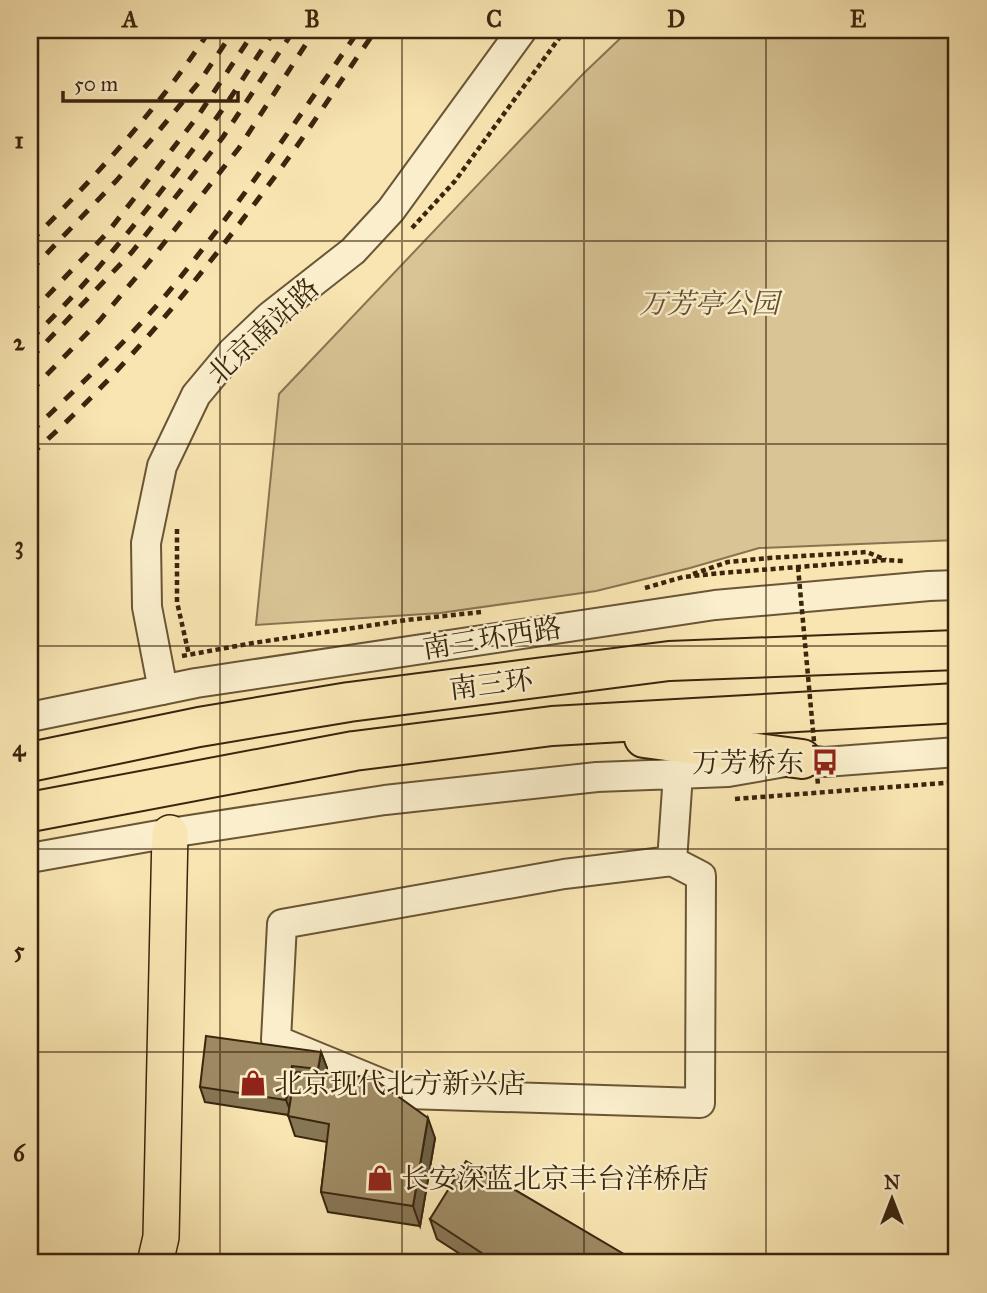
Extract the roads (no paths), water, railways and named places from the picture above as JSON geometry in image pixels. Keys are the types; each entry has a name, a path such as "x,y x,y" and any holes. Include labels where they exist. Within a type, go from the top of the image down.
{"highway":[{"name":"南三环","path":"30,762 199,727 349,702 656,663 957,650"},
{"name":"南三环","path":"30,813 354,751 552,726 957,703"},
{"path":"552,726 810,772"}],"main road":[{"path":"155,1263 160,1237 170,833"}],"street":[{"name":"北京南站路","path":"163,690 147,607 146,543 162,466 197,395 232,352 271,316 353,251 391,210 522,30"},
{"name":"南三环西路","path":"30,717 196,683 715,605 957,585"},
{"path":"30,858 385,800 597,777 810,772 825,762 957,752"},
{"path":"672,861 678,774"},
{"path":"672,861 701,876 700,1103 407,1094 276,1040 282,924 564,874 672,861"}],"railway":[{"path":"30,242 126,140 170,87 210,30"},
{"path":"30,271 117,180 157,133 200,81 234,30"},
{"path":"30,314 108,232 198,116 255,30"},
{"path":"30,340 102,264 146,210 218,116 275,30"},
{"path":"30,359 132,252 223,137 294,30"},
{"path":"30,392 100,320 239,148 315,30"},
{"path":"30,433 123,342 175,284 247,190 359,30"},
{"path":"30,455 98,391 190,286 289,157 376,30"}],"place":[{"name":"万芳桥东","path":"825,762"},
{"name":"北京现代北方新兴店","path":"253,1083"},
{"name":"长安深蓝北京丰台洋桥店","path":"380,1178"}],"park label":[{"name":"万芳亭公园","path":"709,303"}]}
